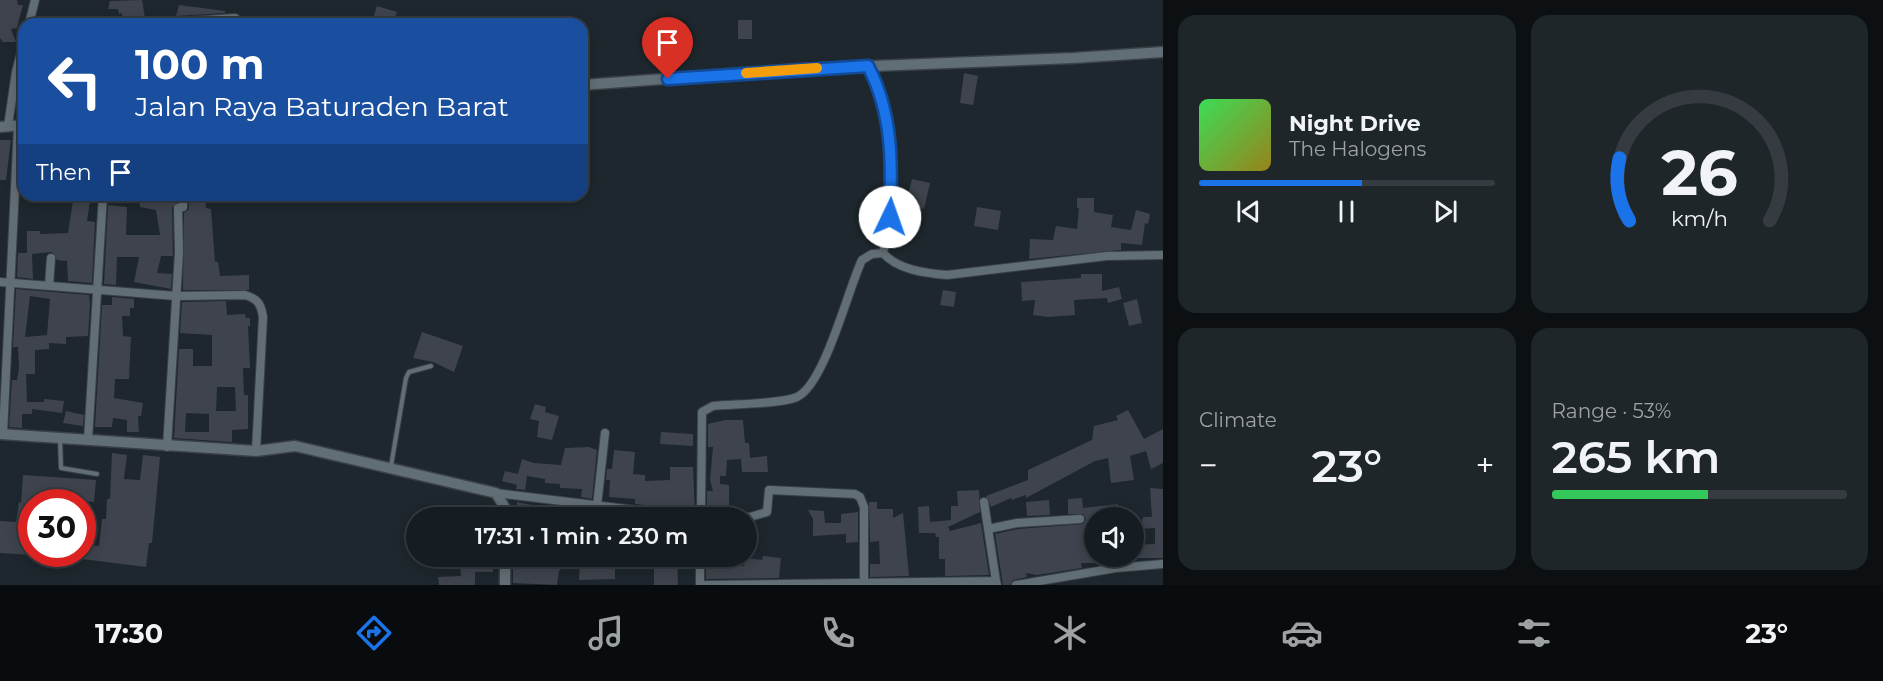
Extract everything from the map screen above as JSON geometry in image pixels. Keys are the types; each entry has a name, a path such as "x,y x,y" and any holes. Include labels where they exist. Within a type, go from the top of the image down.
{"street":[{"path":"30,18 35,0"},
{"path":"588,86 798,69 1163,52"},
{"path":"18,64 4,283 1,434 256,452 295,446 391,466 496,493 606,507"},
{"path":"868,66 881,92 890,132 890,217 883,253"},
{"path":"88,440 103,201"},
{"path":"167,447 176,296 178,208 183,207 183,201"},
{"path":"883,253 891,262 925,273 947,275 1107,256 1163,255"},
{"path":"701,507 702,412 713,406 796,397 807,388 834,336 862,260 872,254 883,253"},
{"path":"49,286 51,258"},
{"path":"4,283 176,296 245,295 256,299 261,306 262,362 256,452"},
{"path":"597,506 605,434"},
{"path":"757,515 768,512 769,490 855,494 860,497 864,507 864,584"},
{"path":"496,493 504,507"},
{"path":"706,585 997,583 984,502"},
{"path":"988,529 1017,523 1080,519"},
{"path":"1016,585 1124,567 1163,564"},
{"path":"505,567 505,585"},
{"path":"700,567 700,585"}],"lane":[{"path":"391,466 406,378 409,372 431,366"},
{"path":"60,438 63,469 97,474"}],"building":[{"path":"0,0 17,0 18,5 23,5 17,28 11,29 16,42 3,42 0,38"},
{"path":"142,0 145,18 122,18 122,13 119,14 118,9 108,9 110,1"},
{"path":"179,5 225,11 225,13 176,16"},
{"path":"377,6 397,12 395,18 373,18"},
{"path":"738,20 752,20 752,39 738,39"},
{"path":"964,73 978,76 973,105 960,103"},
{"path":"0,140 11,140 6,180 0,180"},
{"path":"912,179 930,183 924,209 906,204"},
{"path":"1077,198 1094,198 1094,212 1113,215 1111,227 1131,230 1136,210 1150,214 1148,224 1145,223 1142,245 1121,243 1121,250 1029,259 1030,239 1053,240 1056,226 1077,229 1079,208 1077,208"},
{"path":"73,201 90,201 87,221 95,222 92,283 68,281 67,261 57,260 52,252 32,254 33,279 17,277 18,253 27,253 27,231 40,231 40,234 68,233"},
{"path":"140,201 177,201 172,208 173,256 161,256 157,273 172,274 171,289 134,282 139,257 117,257 116,285 104,284 108,205 127,207 126,235 160,235 156,210 140,207"},
{"path":"189,201 205,201 206,208 211,209 215,262 218,262 220,276 249,275 249,290 183,290 184,213 189,209"},
{"path":"863,204 876,205 874,220 861,219"},
{"path":"977,207 1001,211 998,230 974,226"},
{"path":"1081,274 1102,274 1102,291 1119,287 1122,299 1108,303 1107,298 1074,300 1075,315 1048,317 1033,315 1035,300 1022,301 1021,282 1081,278"},
{"path":"16,289 89,295 88,336 66,337 66,344 49,343 49,349 35,350 35,374 26,374 27,402 44,402 44,399 64,401 62,413 32,409 32,414 22,414 22,428 9,427 12,380 17,380 19,368 18,347 13,347","holes":["30,296 50,299 47,335 25,337"]},
{"path":"943,290 956,292 954,307 940,305"},
{"path":"112,297 134,299 134,308 130,308 130,316 122,316 123,336 131,337 129,379 115,379 114,398 143,403 141,416 138,416 139,432 127,432 127,420 113,418 112,427 95,427 102,305 112,305"},
{"path":"1137,299 1142,323 1129,326 1123,303"},
{"path":"226,301 227,315 245,314 246,318 250,318 250,326 248,326 250,368 243,368 244,395 248,395 248,429 232,430 232,442 174,438 179,349 193,349 193,366 212,366 212,335 180,333 182,302","holes":["217,387 235,387 236,411 216,411","186,413 209,414 209,432 185,432"]},
{"path":"422,332 463,346 454,372 433,362 413,358"},
{"path":"535,404 546,407 545,412 559,416 552,440 537,437 539,421 530,419"},
{"path":"1128,410 1144,439 1163,429 1163,463 1151,469 1146,451 1130,456 1134,480 1111,483 1108,458 1095,461 1026,498 1026,495 1012,500 1011,498 991,507 986,496 1028,480 1028,470 1092,440 1094,426 1118,420 1116,416"},
{"path":"66,411 84,415 83,426 63,423"},
{"path":"725,420 743,420 745,443 749,443 750,458 767,456 768,472 742,472 741,459 727,460 726,476 720,476 720,484 729,485 729,505 707,505 707,491 713,491 710,480 713,447 708,447 708,424"},
{"path":"661,432 693,434 693,446 660,444"},
{"path":"589,447 597,450 592,499 581,497 582,489 560,488 560,484 545,483 545,479 527,476 525,490 516,489 517,485 502,481 505,471 518,474 522,459 534,463 561,465 565,448"},
{"path":"614,450 635,452 633,474 645,475 645,481 670,480 670,467 693,467 695,507 661,507 635,504 635,499 609,497 610,480 606,480 607,469 612,469"},
{"path":"112,453 127,455 124,479 140,480 143,455 160,457 152,543 149,543 146,567 96,561 96,546 99,546 102,519 106,519 107,499 110,499"},
{"path":"23,475 96,480 95,489 22,489"},
{"path":"1150,488 1163,489 1163,558 1144,558 1144,545 1155,544 1155,528 1144,529 1144,517 1152,517"},
{"path":"979,490 980,512 948,527 950,531 981,523 989,575 945,576 945,559 939,559 939,537 936,537 935,533 919,533 918,507 929,506 930,522 951,520 951,506 958,506 957,491"},
{"path":"1082,498 1084,516 1068,514 1068,499"},
{"path":"1049,500 1050,515 1027,516 1026,502"},
{"path":"517,502 541,507 517,507"},
{"path":"869,502 877,502 877,509 893,509 893,518 903,513 909,576 870,577 870,564 880,564 879,541 870,542"},
{"path":"1118,504 1118,507 1092,507"},
{"path":"18,509 18,554 0,553 0,521 16,522"},
{"path":"808,510 824,511 825,523 841,523 841,514 858,512 858,542 846,543 846,534 813,536 813,519"},
{"path":"1084,522 1082,568 1037,575 1026,573 1027,577 1013,580 1010,585 1003,585 995,534 1018,529"},
{"path":"763,556 781,558 779,578 706,579 706,567 757,567 757,559 762,560"},
{"path":"460,567 493,567 493,572 475,572 475,585 439,585 438,577 461,576"},
{"path":"517,567 570,567 570,569 562,568 559,571 557,585 513,583 513,568 517,569"},
{"path":"580,567 615,567 615,579 579,580"},
{"path":"654,567 677,567 678,585 654,585"}],"slow traffic":[{"path":"746,73 817,68"}],"route":[{"path":"668,79 868,66 881,92 890,132 890,217"}]}
